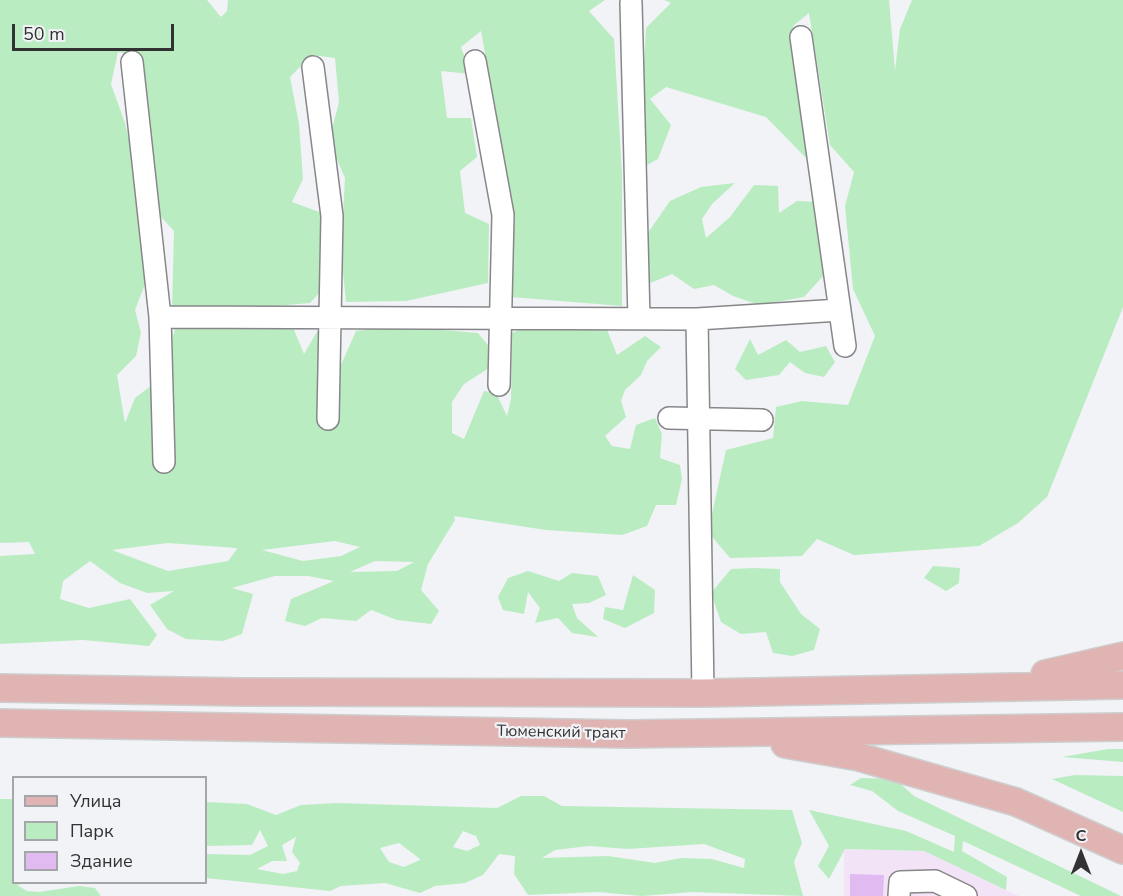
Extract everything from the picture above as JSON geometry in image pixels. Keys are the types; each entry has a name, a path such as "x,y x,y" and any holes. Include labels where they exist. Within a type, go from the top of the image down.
{"main road":[{"path":"960,687 1049,673 1123,656"},
{"path":"0,688 244,693 703,693 1123,685"},
{"name":"Тюменский тракт","path":"0,723 628,734 1123,727"},
{"path":"628,734 775,742 860,757 1016,802 1123,850"}],"lane":[{"path":"631,3 639,319"},
{"path":"801,37 845,346"},
{"path":"475,61 503,215 499,385"},
{"path":"132,62 160,317 164,462"},
{"path":"313,67 332,216 328,419"},
{"path":"160,317 698,319 840,310"},
{"path":"698,319 703,693"},
{"path":"669,418 762,420"},
{"path":"900,896 900,882 935,881 958,894"}],"shaded area":[{"path":"844,849 924,851 1019,896 844,896"}],"green space":[{"path":"0,0 207,0 221,17 227,11 228,0 605,0 589,11 614,39 622,173 622,306 511,297 514,212 481,31 461,47 471,74 441,71 447,118 471,118 477,157 460,171 465,213 489,224 488,283 406,301 346,302 341,252 345,178 329,141 339,102 335,58 312,55 290,77 299,124 303,179 292,202 322,213 324,232 320,292 310,303 264,307 172,308 174,231 160,216 142,57 118,52 111,84 125,123 134,162 147,279 135,310 141,333 136,356 117,375 125,423 135,398 152,385 173,400 172,340 177,322 292,325 304,354 318,330 320,349 318,367 337,410 341,365 356,331 395,326 478,333 492,350 489,368 464,384 452,402 452,433 464,439 484,391 496,393 507,416 511,399 512,333 529,326 606,327 617,355 645,336 661,347 647,361 641,375 625,390 621,401 626,417 605,436 612,446 630,449 636,425 655,418 662,434 660,458 680,465 682,479 676,505 656,505 647,526 622,535 546,530 454,516 455,520 428,564 421,590 439,611 431,624 397,620 371,610 356,621 322,618 305,626 285,621 291,599 334,581 308,576 275,576 232,588 253,594 242,634 223,641 186,639 167,629 150,605 174,591 147,593 120,583 90,561 63,581 60,599 89,608 130,599 157,635 149,646 83,640 0,644 0,556 35,554 29,542 0,543","holes":["335,541 360,547 341,556 303,561 262,550","168,543 237,549 228,561 168,571 112,550","375,561 414,562 397,571 350,572"]},
{"path":"664,0 889,0 895,70 900,29 912,0 1123,0 1123,307 1047,497 1018,523 979,546 854,555 817,539 802,556 730,558 708,532 726,450 773,438 776,407 802,401 848,405 875,336 853,289 845,206 854,172 830,145 809,13 793,26 810,128 807,159 766,117 666,87 650,99 671,125 658,159 638,170 646,28 671,3"},
{"path":"735,183 712,204 702,219 706,238 730,217 754,185 778,186 779,213 797,201 818,202 825,274 804,297 759,305 733,296 714,285 694,289 672,274 648,284 645,237 670,201 701,187"},
{"path":"750,339 758,355 786,340 800,352 826,346 835,362 824,377 805,373 790,362 779,375 746,380 735,369"},
{"path":"933,566 960,568 959,583 946,591 924,578"},
{"path":"731,569 780,569 780,582 801,614 820,629 814,650 792,656 773,653 766,632 741,634 721,622 711,593"},
{"path":"528,571 559,581 572,573 598,576 606,595 589,603 572,604 577,618 598,637 572,633 558,618 535,623 540,608 528,592 524,614 503,610 498,597 508,578"},
{"path":"633,575 655,590 654,613 625,628 603,619 605,607 623,610"},
{"path":"1108,749 1123,749 1123,762 1062,757"},
{"path":"1075,775 1123,776 1123,812 1052,779"},
{"path":"861,778 895,779 914,796 1121,896 1081,896 963,841 962,851 1007,877 1006,890 924,851 845,849 829,879 818,866 829,846 809,810 906,831 954,852 955,836 898,811 872,791 850,785"},
{"path":"521,796 544,796 562,806 792,810 802,843 794,862 803,896 692,892 642,896 598,892 528,895 514,874 515,856 499,854 483,875 465,883 435,886 420,893 385,883 341,886 330,891 207,878 207,854 250,855 268,846 260,830 252,845 207,846 207,802 247,804 276,815 301,805 336,803 497,808","holes":["463,831 476,836 480,845 467,851 453,847","296,837 292,852 300,863 297,871 283,874 257,869 272,861 287,861 282,845","399,843 420,859 420,860 404,867 389,862 380,848","704,844 745,859 744,868 712,859 681,858 655,863 608,856 542,858 555,850 589,846 628,849"]},
{"path":"0,799 12,799 12,884 22,884 17,885 27,891 39,892 79,886 95,888 101,896 0,896"}],"building":[{"path":"850,874 884,875 883,896 850,896"}]}
